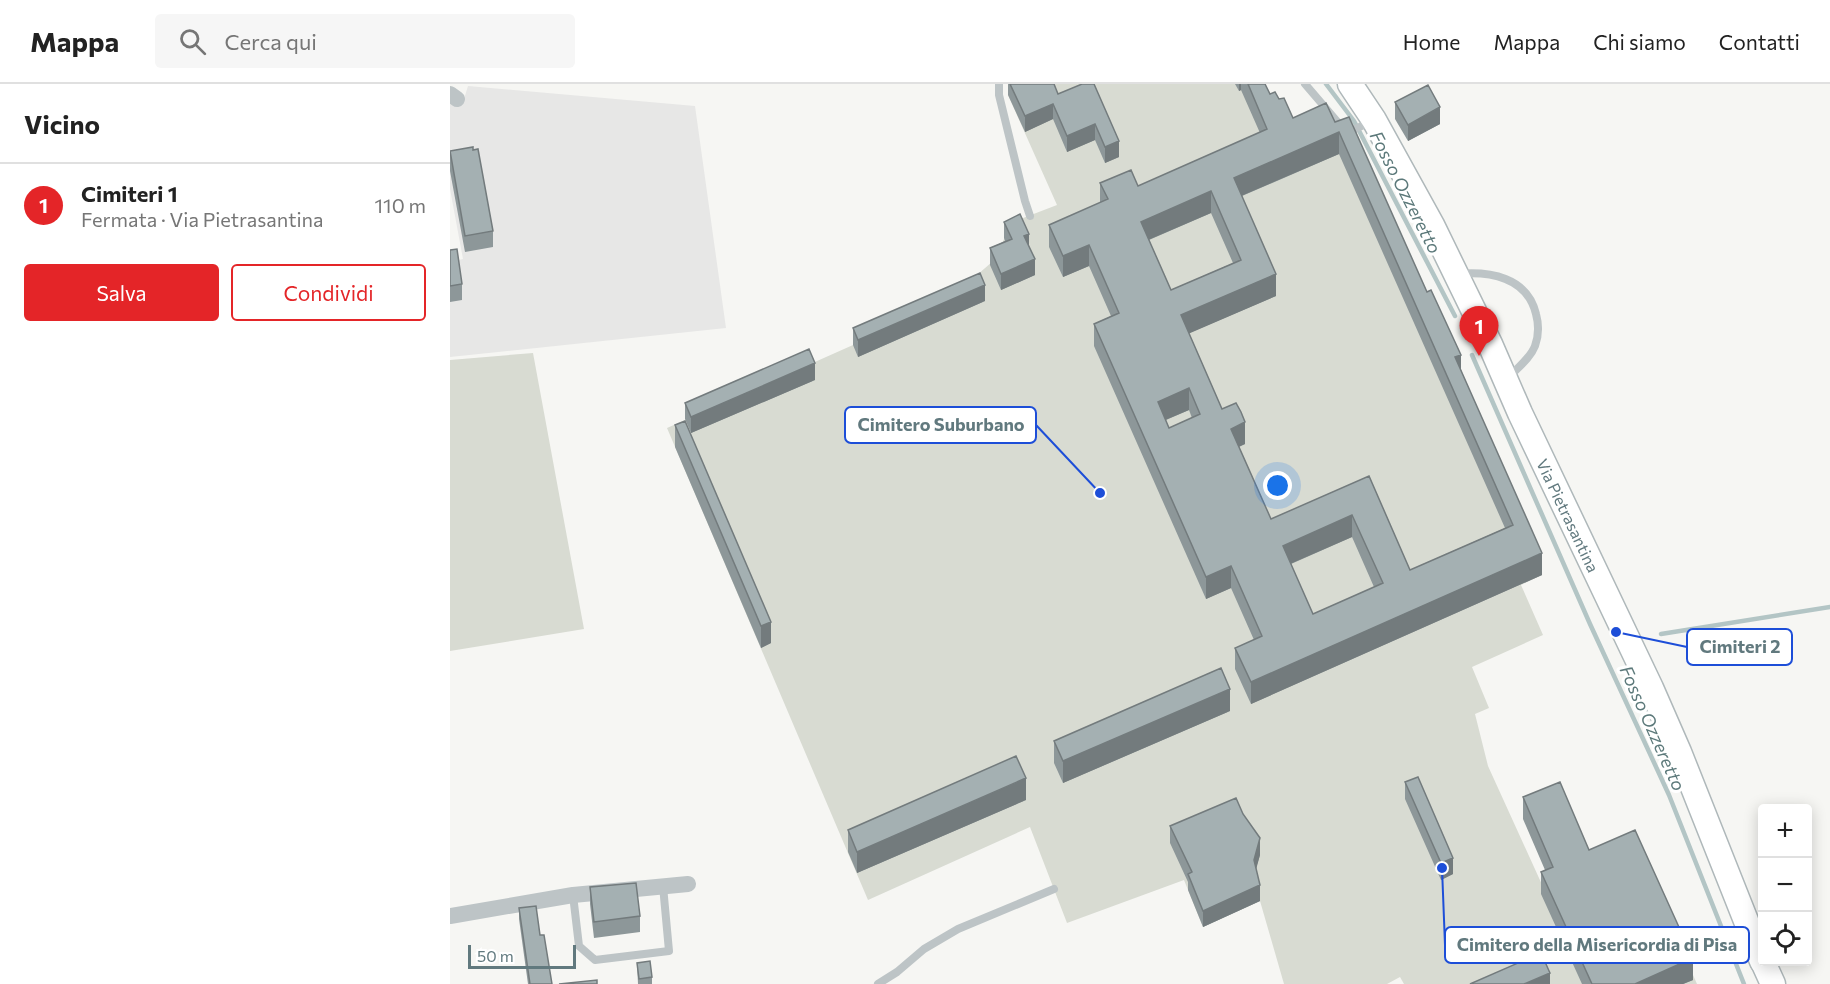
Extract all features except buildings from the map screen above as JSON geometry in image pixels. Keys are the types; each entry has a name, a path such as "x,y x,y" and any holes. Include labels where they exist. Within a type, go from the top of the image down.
{"street":[{"name":"Via Pietrasantina","path":"1350,84 1370,122 1432,225 1457,274 1651,688 1758,949"},
{"path":"450,916 573,895 688,884"},
{"name":"Via Pietrasantina","path":"1765,966 1773,984"}],"lane":[{"path":"999,84 999,96 1030,216"},
{"path":"1305,84 1347,133 1370,122"},
{"path":"1457,274 1480,272 1509,279 1524,290 1534,308 1539,330 1535,348 1505,380"},
{"path":"573,895 579,946 595,960 669,951 663,886"},
{"path":"879,984 924,949 958,930 1054,889"}],"shaded area":[{"path":"1011,84 1256,84 1269,115 1326,125 1542,575 1521,585 1543,635 1472,667 1489,708 1475,714 1488,766 1544,889 1636,846 1697,984 1404,984 1400,977 1387,984 1284,984 1260,901 1203,927 1184,880 1067,923 1030,827 868,900 667,428 853,345 977,275 992,262 1013,222 1057,205 1008,95"},
{"path":"468,86 695,106 726,328 450,357 450,262 463,259 450,189 450,101 464,99"},
{"path":"533,353 584,629 450,651 450,360"}],"waterway":[{"name":"Fosso Ozzeretto","path":"1326,84 1354,121 1455,316"},
{"name":"Fosso Ozzeretto","path":"1472,355 1590,624 1669,795 1744,984"},
{"path":"1661,634 1830,607"}],"place":[{"name":"Cimiteri 1","path":"1479,356"},
{"name":"Cimitero Suburbano","path":"1100,493"},
{"name":"Cimiteri 2","path":"1616,632"},
{"name":"Cimitero della Misericordia di Pisa","path":"1442,868"}]}
